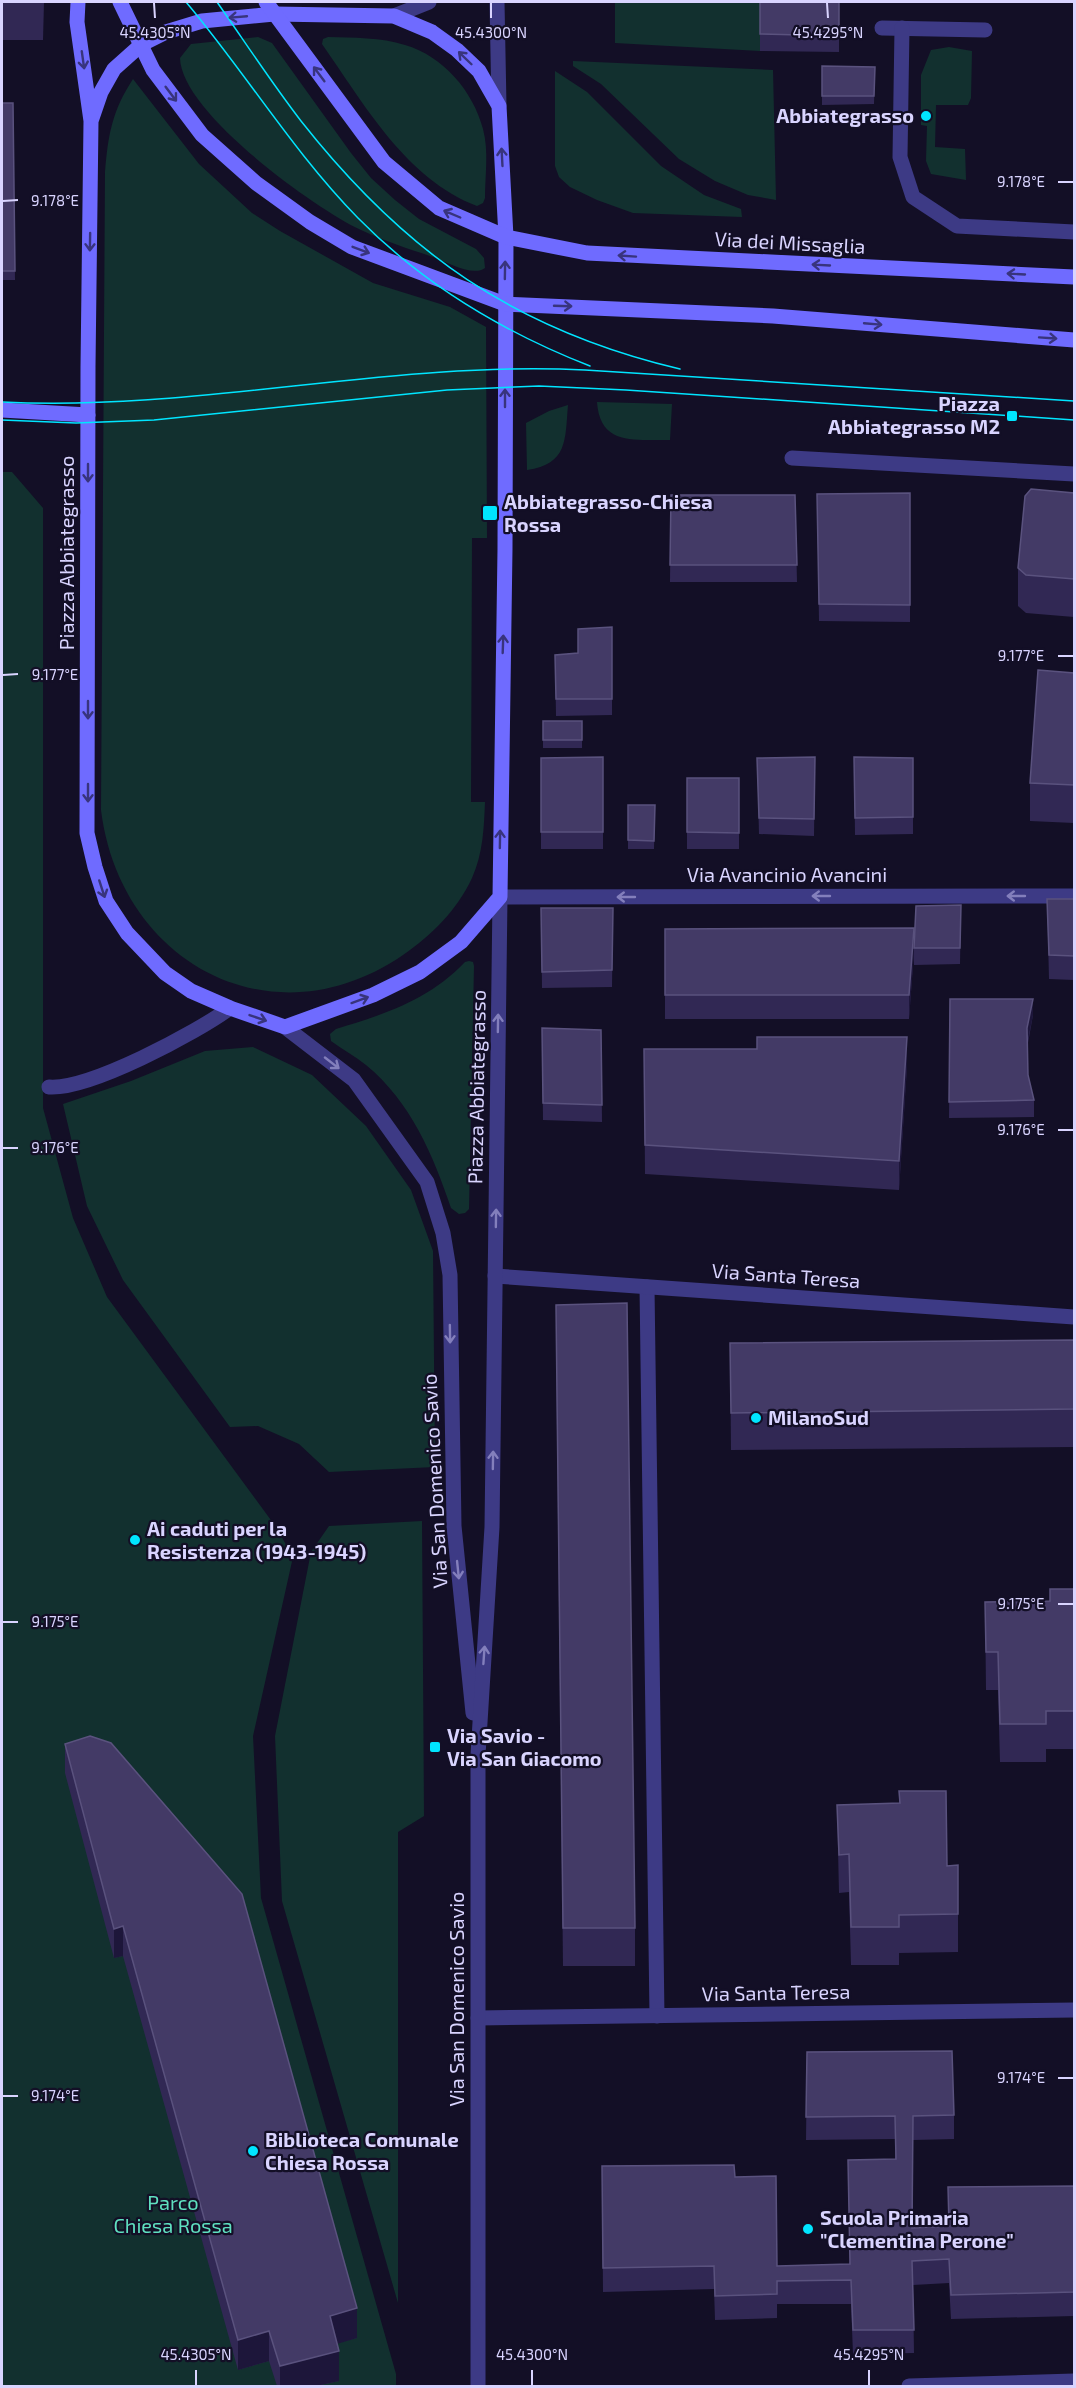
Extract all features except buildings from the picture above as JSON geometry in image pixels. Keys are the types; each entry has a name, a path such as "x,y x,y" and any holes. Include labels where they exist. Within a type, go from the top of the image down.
{"street":[{"name":"Piazza Abbiategrasso","path":"78,2 77,22 91,121 87,833 95,867 106,901 116,917 127,933 165,973 191,991 230,1008 285,1027 354,1080 427,1182 443,1233 450,1275"},
{"path":"120,2 153,69 202,135 256,183 310,222 352,247 505,304 773,316 1074,340"},
{"name":"Piazza Abbiategrasso","path":"394,16 429,2"},
{"name":"Piazza Abbiategrasso","path":"495,1276 505,549 506,237 499,106 497,2"},
{"name":"Piazza Abbiategrasso","path":"91,121 101,92 114,69 142,44 166,32 202,21 270,8 394,16 432,32 457,50 479,71 499,106"},
{"path":"270,8 384,162 439,208 506,237"},
{"path":"882,28 986,30"},
{"path":"902,28 900,157 913,198 957,226 1074,232"},
{"name":"Via dei Missaglia","path":"506,237 597,254 1074,277"},
{"path":"2,410 88,415"},
{"path":"792,458 1074,474"},
{"name":"Via Avancinio Avancini","path":"500,897 1074,896"},
{"path":"285,1027 373,995 420,972 461,942 500,897"},
{"path":"49,1087 60,1088 82,1083 210,1023 230,1008"},
{"name":"Via San Domenico Savio","path":"450,1275 454,1526 478,1755"},
{"name":"Via Santa Teresa","path":"495,1276 1074,1317"},
{"name":"Via San Domenico Savio","path":"478,2386 478,1755 492,1527 495,1276"},
{"path":"647,1287 657,2016"},
{"name":"Via Santa Teresa","path":"478,2018 1074,2010"},
{"path":"909,2386 1074,2380"}],"green space":[{"path":"615,2 760,2 760,51 615,43"},
{"path":"258,37 272,43 371,178 419,219 476,249 484,258 485,268 474,271 459,268 361,230 340,219 283,180 225,130 202,105 186,80 180,58 191,44"},
{"path":"328,37 396,42 419,50 444,66 472,101 483,129 486,155 483,203 477,206 452,194 408,159 371,115 322,44 323,39"},
{"path":"949,47 972,51 971,98 968,105 936,105 935,147 965,149 966,180 931,174 926,161 927,126 921,125 921,75 931,50"},
{"path":"573,61 773,70 776,200 748,195 715,181 679,159 601,84 573,66"},
{"path":"555,71 587,92 661,166 704,195 741,209 742,217 633,213 570,187 559,177 555,166"},
{"path":"133,79 199,164 252,213 373,283 450,307 486,327 487,538 472,538 471,802 485,802 479,860 459,901 443,921 414,947 353,981 303,992 255,989 210,974 170,947 138,910 114,864 101,810 105,172 112,124 120,102"},
{"path":"597,402 672,404 670,440 633,439 612,434 600,417"},
{"path":"568,405 565,439 557,456 540,467 527,470 526,423 549,411"},
{"name":"Parco Chiesa Rossa","path":"2,472 12,472 43,508 43,1108 73,1218 107,1297 276,1527 293,1557 253,1736 261,1898 396,2374 396,2386 2,2386"},
{"path":"469,961 473,962 474,966 469,1209 459,1214 451,1208 419,1130 396,1096 366,1065 331,1041 330,1034 336,1029 372,1018 421,996"},
{"path":"253,1047 312,1075 366,1126 411,1190 433,1251 435,1467 329,1472 299,1444 258,1426 230,1427 123,1280 87,1206 63,1104 131,1081 205,1051"},
{"path":"422,1521 424,1816 398,1832 398,2303 282,1901 275,1736 311,1552 329,1526"}],"tram line":[{"path":"186,2 312,167 383,242 437,285 496,322 590,366"},
{"path":"217,2 301,121 340,168 381,210 423,247 468,280 515,308 566,332 621,353 680,369"},
{"path":"2,402 75,403 148,400 366,378 512,369 585,370 1074,401"},
{"path":"2,420 76,423 154,420 447,390 539,386 1074,420"}],"place":[{"name":"Abbiategrasso","path":"926,116"},
{"name":"Piazza Abbiategrasso M2","path":"1012,416"},
{"name":"Abbiategrasso-Chiesa Rossa","path":"490,513"},
{"name":"MilanoSud","path":"756,1418"},
{"name":"Ai caduti per la Resistenza (1943-1945)","path":"135,1540"},
{"name":"Via Savio - Via San Giacomo","path":"435,1747"},
{"name":"Biblioteca Comunale Chiesa Rossa","path":"253,2151"},
{"name":"Scuola Primaria \"Clementina Perone\"","path":"808,2229"}]}
